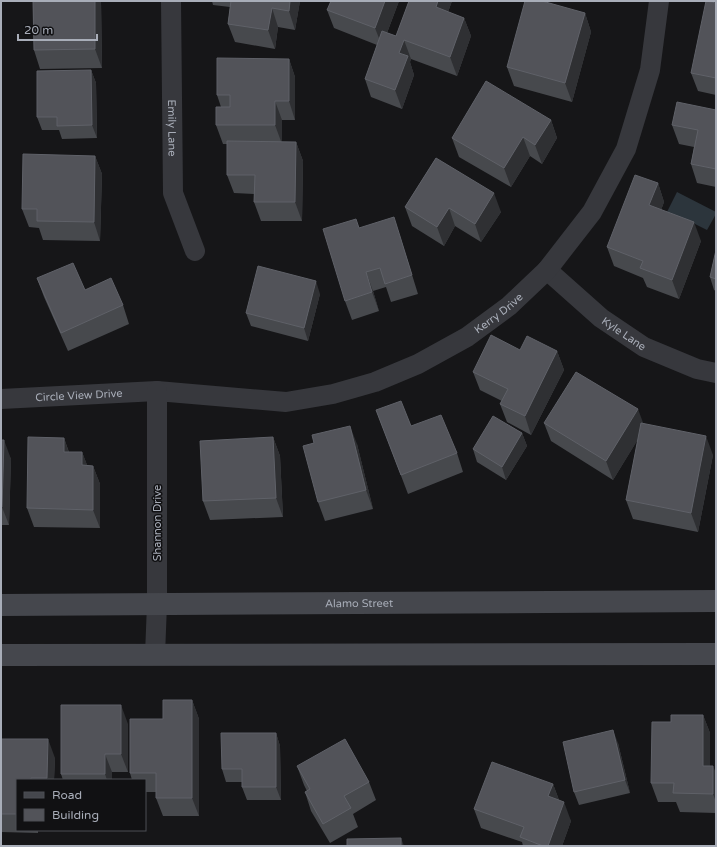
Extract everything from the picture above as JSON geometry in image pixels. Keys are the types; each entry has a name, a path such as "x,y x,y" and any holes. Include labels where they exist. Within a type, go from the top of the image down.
{"main road":[{"name":"Alamo Street","path":"1,605 716,601"},
{"path":"1,655 716,654"}],"street":[{"name":"Emily Lane","path":"171,1 173,193 195,251"},
{"name":"Kerry Drive","path":"156,391 286,402 333,394 375,382 418,364 467,337 509,306 547,270 592,212 626,149 650,70 659,1"},
{"name":"Kyle Lane","path":"547,270 601,318 644,347 697,369 716,373"},
{"name":"Circle View Drive","path":"1,399 156,391"},
{"name":"Shannon Drive","path":"155,655 156,391"}],"shaded area":[{"path":"677,192 716,212 707,230 685,219 683,223 666,214"}],"building":[{"path":"33,1 95,1 95,49 34,50"},
{"path":"231,1 290,1 289,11 272,8 268,30 228,24"},
{"path":"331,1 385,1 375,28 327,10"},
{"path":"409,1 438,1 436,7 464,18 450,57 404,40 399,53 408,56 395,90 365,79 382,31 396,36"},
{"path":"525,1 542,1 585,13 565,83 507,67"},
{"path":"706,1 716,3 716,78 691,73"},
{"path":"217,58 289,59 289,101 275,101 275,125 216,125 216,107 230,107 230,95 217,95"},
{"path":"91,70 92,125 57,126 57,117 37,117 37,71"},
{"path":"486,81 551,120 535,145 523,137 504,168 452,138"},
{"path":"677,102 716,110 716,169 691,164 698,130 672,125"},
{"path":"227,141 296,142 295,202 254,202 255,175 227,175"},
{"path":"23,154 95,156 94,222 37,221 37,209 22,209"},
{"path":"436,158 494,193 475,224 449,208 437,227 405,207"},
{"path":"635,175 658,183 649,205 694,222 672,280 640,268 643,261 607,247"},
{"path":"394,217 412,275 385,284 380,268 366,272 372,292 345,301 323,229 356,219 359,228"},
{"path":"716,250 716,279 710,277"},
{"path":"73,263 85,290 111,278 123,305 61,333 37,278"},
{"path":"258,266 316,281 304,328 246,313"},
{"path":"491,335 520,350 527,336 557,351 525,416 500,404 508,389 473,372"},
{"path":"576,372 638,409 606,461 544,423"},
{"path":"401,401 411,426 441,415 457,453 401,475 376,410"},
{"path":"493,416 522,433 502,467 473,449"},
{"path":"641,423 706,436 691,513 626,500"},
{"path":"350,426 366,490 318,502 303,446 314,443 312,435"},
{"path":"28,437 64,438 64,452 82,452 82,465 93,466 93,510 27,508"},
{"path":"273,437 276,498 203,501 200,441"},
{"path":"1,440 4,440 2,507 1,507"},
{"path":"163,700 192,700 192,798 156,798 156,773 130,773 130,719 163,719"},
{"path":"61,705 121,705 121,754 105,754 105,774 61,774"},
{"path":"671,715 703,715 703,766 713,766 713,794 673,793 674,783 651,783 652,722 671,722"},
{"path":"613,730 625,780 574,792 563,742"},
{"path":"221,733 276,733 276,787 242,787 242,769 222,769"},
{"path":"1,739 48,739 47,778 16,779 16,814 1,814"},
{"path":"345,739 369,782 344,796 351,808 323,824 305,792 310,789 297,766"},
{"path":"492,762 553,784 548,796 564,802 548,846 543,846 520,837 524,827 474,809"},
{"path":"401,838 401,846 347,846 347,839"}]}
